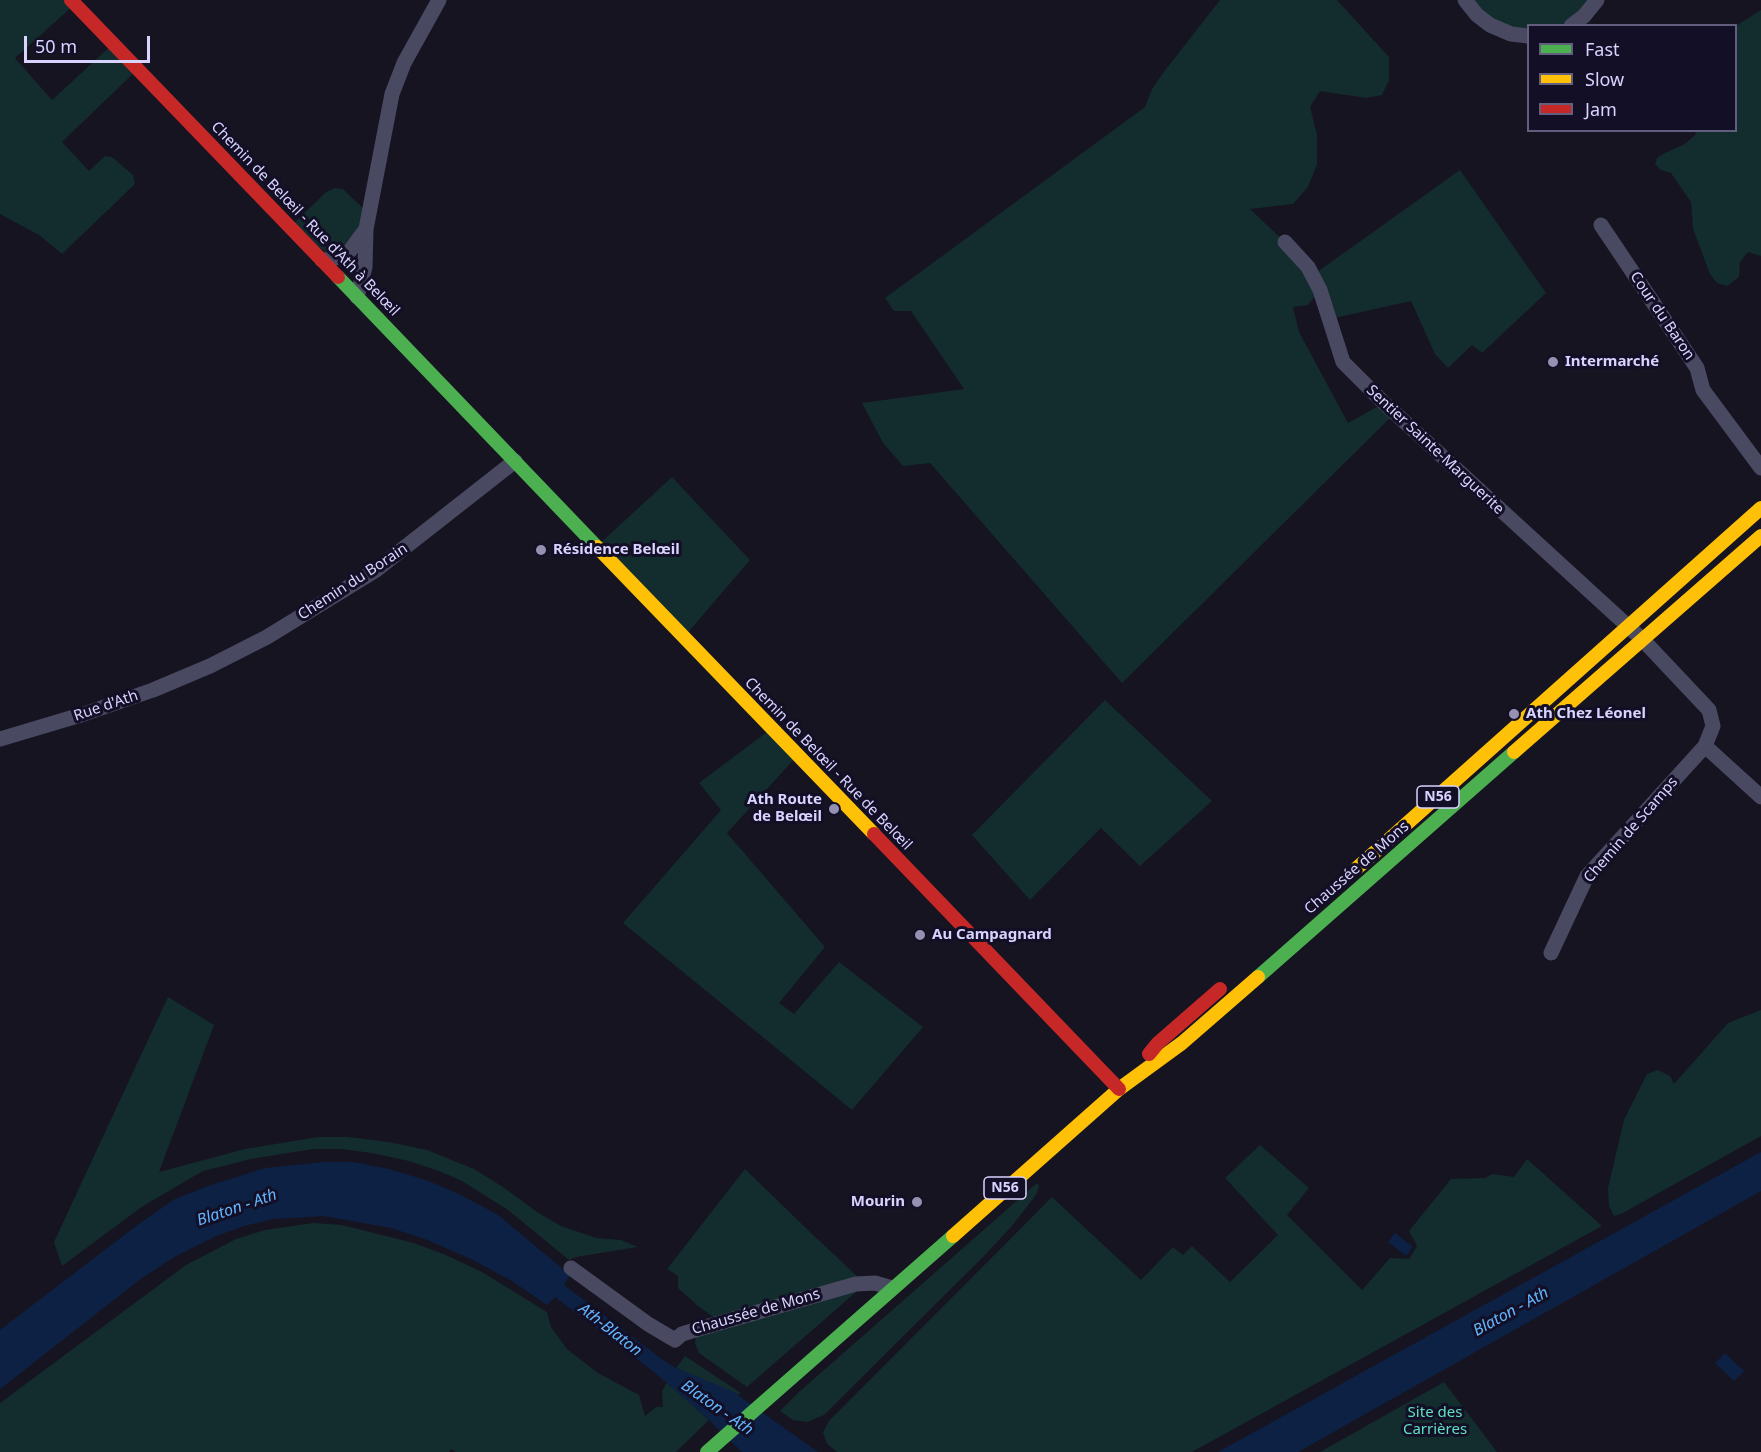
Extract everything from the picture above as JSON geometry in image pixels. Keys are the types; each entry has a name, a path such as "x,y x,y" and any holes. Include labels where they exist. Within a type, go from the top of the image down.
{"main road":[{"name":"Chemin de Belœil - Rue d'Ath à Belœil","path":"71,0 515,462"},
{"name":"Chemin de Belœil - Rue de Belœil","path":"515,462 1119,1089"},
{"name":"Chaussée de Mons","path":"1347,876 1761,508"},
{"name":"Chaussée de Mons","path":"707,1452 1119,1089 1182,1043 1761,536"},
{"name":"Chaussée de Mons","path":"1119,1089 1158,1043 1226,983"}],"street":[{"path":"357,297 365,267 366,229 392,94 404,63 439,0"},
{"path":"1465,0 1477,15 1490,25 1511,34 1527,36"},
{"path":"1574,24 1584,16 1597,0"},
{"name":"Cour du Baron","path":"1601,225 1697,368 1702,390 1761,468"},
{"path":"322,260 333,259 349,252 366,229"},
{"name":"Sentier Sainte-Marguerite","path":"1285,242 1308,267 1320,290 1343,362 1384,403 1643,640"},
{"name":"Chemin du Borain","path":"210,666 267,637 376,570 515,462"},
{"path":"1643,640 1709,710 1713,726 1705,746 1761,797"},
{"name":"Rue d'Ath","path":"0,739 94,711 210,666"},
{"name":"Chemin de Scamps","path":"1551,953 1587,876 1705,746"},
{"name":"Chaussée de Mons","path":"571,1268 648,1324 675,1340 688,1332 856,1284 875,1283 892,1288"}],"green space":[{"path":"0,0 71,0 75,4 15,58 52,100 114,43 138,69 62,142 89,171 105,156 112,157 133,175 135,184 62,254 39,235 0,214"},
{"path":"1220,0 1337,0 1389,57 1389,80 1382,95 1366,98 1320,91 1310,107 1317,134 1317,164 1308,187 1293,204 1250,209 1301,257 1313,275 1460,170 1546,293 1482,353 1472,345 1448,368 1435,354 1411,301 1330,319 1320,290 1308,305 1293,307 1299,332 1348,423 1384,403 1391,417 1122,683 930,463 903,466 883,443 862,403 964,389 911,311 894,311 885,298 1145,107 1152,89 1163,73"},
{"path":"1465,0 1597,0 1572,24 1527,24 1527,36 1511,34"},
{"path":"1761,10 1761,256 1748,252 1740,262 1739,277 1727,286 1717,283 1710,274 1693,229 1691,202 1671,173 1661,170 1655,164 1657,158 1685,144 1696,134 1695,132 1737,132 1737,25"},
{"path":"335,188 343,189 369,214 359,239 330,255 290,227 326,192"},
{"path":"672,477 750,560 684,637 596,547"},
{"path":"1105,700 1212,801 1140,866 1101,828 1030,900 972,835"},
{"path":"771,729 797,756 727,833 825,947 779,1003 794,1014 839,962 923,1027 852,1110 623,923 721,810 699,783"},
{"path":"168,997 214,1025 159,1172 245,1149 318,1137 348,1137 389,1142 427,1150 474,1169 561,1226 596,1238 621,1240 638,1247 569,1260 508,1210 462,1181 439,1171 409,1161 371,1153 342,1149 313,1149 251,1159 203,1171 143,1206 62,1266 54,1242"},
{"path":"1761,1010 1761,1136 1614,1216 1609,1206 1608,1188 1624,1120 1647,1074 1658,1070 1670,1076 1674,1084 1728,1023"},
{"path":"1260,1145 1309,1188 1287,1215 1362,1290 1390,1258 1409,1259 1417,1246 1409,1231 1451,1179 1485,1178 1492,1174 1514,1177 1527,1159 1602,1226 1192,1452 837,1452 827,1444 823,1432 829,1421 1052,1197 1141,1280 1173,1247 1183,1255 1192,1246 1230,1282 1278,1235 1225,1178"},
{"path":"745,1169 858,1277 716,1319 678,1288 678,1276 667,1269"},
{"path":"1037,1183 1039,1186 1036,1195 1011,1227 824,1415 807,1422 793,1420 780,1411 799,1392"},
{"path":"313,1223 342,1225 414,1243 482,1272 547,1312 551,1327 567,1349 598,1373 639,1395 645,1416 656,1407 663,1407 662,1391 667,1382 709,1420 676,1452 456,1452 451,1449 449,1452 0,1452 0,1403 186,1265 236,1239 265,1230"},
{"path":"863,1286 747,1387 699,1353 695,1343 696,1334"},
{"path":"685,1356 741,1393 737,1395 676,1368"},
{"name":"Site des Carrières","path":"1444,1382 1497,1452 1320,1452"}],"water":[{"name":"Blaton - Ath","path":"1761,1152 1761,1191 1298,1452 1218,1452"},
{"path":"325,1162 353,1162 389,1169 429,1181 498,1215 570,1275 564,1285 663,1360 676,1368 732,1391 818,1452 742,1452 654,1372 555,1297 547,1305 512,1281 471,1259 425,1239 391,1228 324,1216 274,1219 244,1226 214,1237 176,1256 142,1278 0,1389 0,1330 140,1223 175,1199 208,1186 265,1168"},
{"path":"1395,1233 1413,1247 1406,1256 1388,1242"},
{"path":"1725,1353 1744,1371 1734,1381 1715,1363"}],"traffic: fast":[{"path":"338,277 597,547"},
{"path":"1258,977 1514,752"},
{"path":"707,1452 953,1236"}],"traffic: slow":[{"path":"1357,868 1761,508"},
{"path":"1514,752 1761,536"},
{"path":"597,547 874,834"},
{"path":"953,1236 1119,1089 1182,1043 1258,977"}],"traffic: jam":[{"path":"71,0 338,277"},
{"path":"874,834 1119,1089"},
{"path":"1149,1054 1158,1043 1220,989"}],"place":[{"name":"Intermarché","path":"1553,362"},
{"name":"Résidence Belœil","path":"541,550"},
{"name":"Ath Chez Léonel","path":"1514,714"},
{"name":"Ath Route de Belœil","path":"834,809"},
{"name":"Au Campagnard","path":"920,935"},
{"name":"Mourin","path":"917,1202"}],"water label":[{"name":"Ath-Blaton","path":"610,1330"}]}
